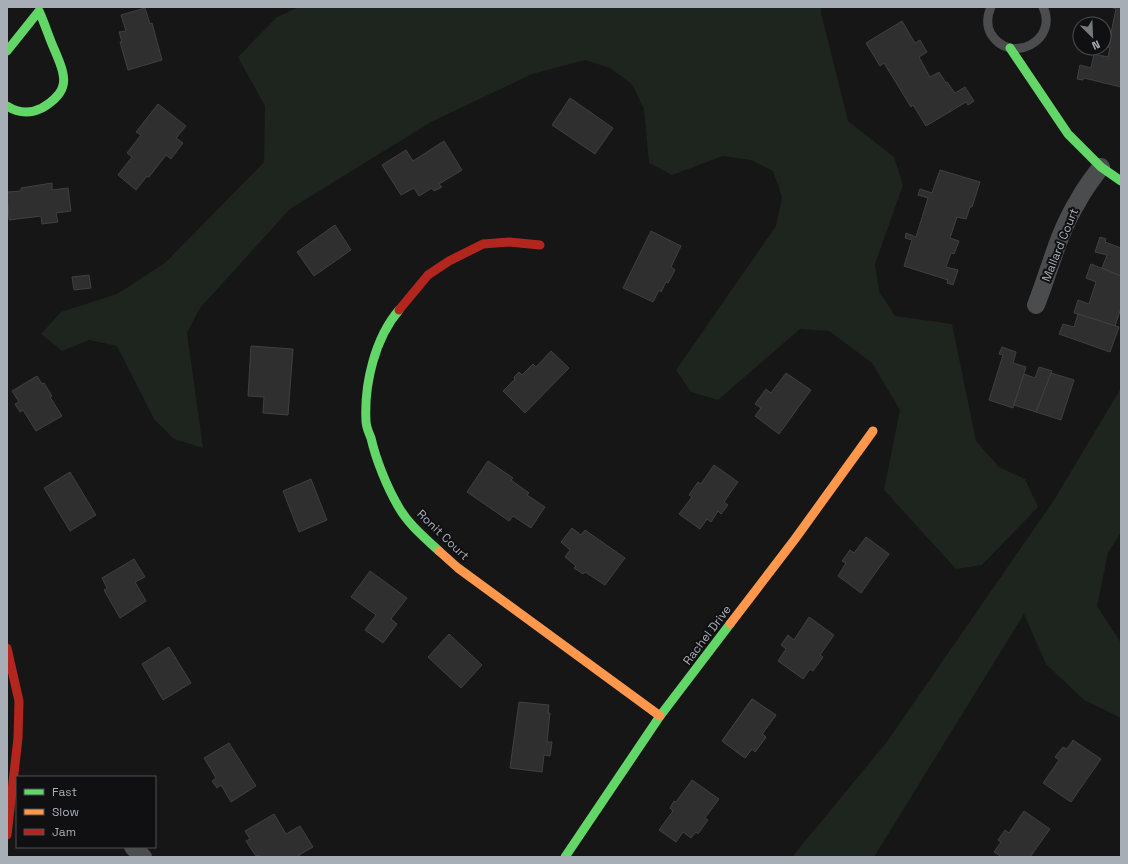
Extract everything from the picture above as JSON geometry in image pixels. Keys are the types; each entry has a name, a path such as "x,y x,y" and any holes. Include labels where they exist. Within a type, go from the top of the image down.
{"street":[{"path":"7,51 39,9"},
{"path":"7,106 21,113 35,111 50,103 59,94 64,84 64,72 39,9"},
{"path":"1010,48 1068,134 1101,167 1121,181"},
{"name":"Mallard Court","path":"1036,304 1047,277 1057,244 1077,201 1101,167"},
{"name":"Ronit Court","path":"540,245 509,242 483,244 449,261 428,274 390,320 373,359 367,386 366,422 376,458 398,506 416,530 458,568 660,716"},
{"name":"Rachel Drive","path":"565,857 660,716 795,540 873,431"},
{"path":"7,648 19,701 13,816 7,835"},
{"path":"134,848 143,857"}],"lane":[{"path":"990,7 987,21 990,31 998,42 1010,48 1021,49 1038,39 1044,31 1046,21 1043,7"}],"shaded area":[{"path":"299,7 821,7 821,13 848,121 894,157 903,185 875,264 879,291 895,316 952,324 976,441 999,467 1025,479 1038,507 982,565 956,569 884,490 900,410 872,363 829,331 800,329 718,400 691,392 676,370 776,226 782,197 773,171 751,160 723,156 672,175 649,163 644,109 632,84 610,68 585,60 532,74 431,122 290,209 200,308 187,333 203,448 174,439 154,419 117,346 89,340 62,351 41,334 61,312 117,294 165,263 264,162 265,106 238,57 277,17"},
{"path":"1121,388 1121,532 1108,553 1097,606 1121,643 1121,718 1084,700 1046,664 1024,614 874,857 792,857 886,743 1054,500"}],"building":[{"path":"1111,7 1121,7 1121,87 1084,78 1083,80 1077,79 1080,65 1091,68 1094,56 1112,56 1112,28 1116,9"},
{"path":"145,8 150,24 152,23 162,60 128,70 120,42 122,42 119,32 126,31 121,15"},
{"path":"902,21 915,43 920,40 927,52 919,57 930,77 939,72 955,93 965,87 974,101 968,105 966,102 926,126 913,105 911,107 884,63 880,66 866,43"},
{"path":"570,98 613,128 595,154 552,125"},
{"path":"158,104 186,126 176,138 183,143 171,159 166,155 149,177 147,176 136,190 118,175 132,157 127,153 141,135 136,132"},
{"path":"444,141 462,170 439,184 442,187 434,191 432,188 419,196 414,188 401,195 382,165 406,150 413,161"},
{"path":"940,170 980,182 972,207 970,207 966,219 957,217 950,238 959,241 954,254 951,253 946,267 958,270 953,285 947,283 948,280 904,266 912,240 905,238 906,233 916,237 928,198 918,195 920,189 932,193"},
{"path":"52,183 52,190 68,188 71,211 56,213 58,222 42,224 41,216 9,220 7,192 21,191 21,188"},
{"path":"335,225 351,250 314,276 297,252"},
{"path":"651,231 681,246 671,267 675,270 661,292 659,290 653,302 623,288"},
{"path":"1100,237 1106,239 1105,242 1121,248 1121,276 1102,268 1107,255 1095,252"},
{"path":"1091,264 1121,276 1121,308 1115,326 1074,313 1078,300 1089,304 1096,282 1086,278"},
{"path":"89,275 91,288 74,290 72,277"},
{"path":"1078,314 1119,327 1110,352 1059,334 1063,324 1074,327"},
{"path":"251,346 293,349 288,415 263,413 264,397 248,396"},
{"path":"1002,347 1016,352 1013,363 1026,367 1013,408 989,400 1003,355 999,354"},
{"path":"551,351 569,368 525,413 503,391 515,379 514,377 519,372 522,375 533,364 536,367"},
{"path":"1039,367 1052,371 1036,412 1014,405 1024,374 1035,378"},
{"path":"786,373 811,390 779,434 755,416 761,408 755,404 766,389 771,393"},
{"path":"1051,373 1074,380 1061,420 1036,412"},
{"path":"37,376 42,384 44,383 52,396 50,397 62,416 36,431 23,410 20,412 15,404 19,402 12,391"},
{"path":"488,461 513,478 511,480 529,493 527,495 545,507 531,528 513,516 509,521 467,492"},
{"path":"714,465 738,482 724,502 728,505 721,514 718,511 711,522 707,519 700,529 679,514 692,497 689,495 698,482 701,484"},
{"path":"70,472 96,515 70,531 44,488"},
{"path":"311,479 327,520 299,532 283,491"},
{"path":"572,528 581,535 585,530 625,558 605,585 585,572 583,574 574,568 576,566 565,557 570,550 561,542"},
{"path":"866,537 889,554 861,593 838,576 846,563 842,561 850,550 854,553"},
{"path":"134,559 145,577 135,582 146,601 120,618 104,590 107,588 102,578"},
{"path":"370,571 407,598 391,619 397,624 383,643 365,630 376,615 351,597"},
{"path":"809,617 834,635 820,655 823,657 813,671 810,669 803,679 778,661 786,649 781,645 788,635 794,640"},
{"path":"449,634 482,665 461,688 428,657"},
{"path":"169,647 191,683 163,700 142,664"},
{"path":"752,699 776,715 762,734 766,737 755,752 752,749 745,758 722,741"},
{"path":"752,699 776,715 762,734 766,737 755,752 752,749 745,758 722,741"},
{"path":"519,702 549,705 548,713 550,713 547,742 552,742 550,756 544,755 542,772 510,768"},
{"path":"1073,740 1101,759 1071,802 1043,783 1059,760 1055,757 1063,747 1067,749"},
{"path":"229,743 256,786 231,802 221,785 217,788 212,781 216,778 204,758"},
{"path":"692,780 719,799 705,818 708,820 698,834 696,832 691,838 683,832 676,842 659,830 673,811 670,808 674,801 676,802"},
{"path":"1024,811 1050,829 1030,857 1002,857 994,852 1001,842 998,840 1005,830 1009,833"},
{"path":"274,814 286,834 300,826 313,847 299,855 300,857 256,856 246,841 250,839 245,831"}],"traffic: fast":[{"path":"7,51 39,11 62,68 64,83 58,96 38,110 24,112 7,106"},
{"path":"1010,48 1068,134 1101,167 1121,181"},
{"path":"399,310 383,334 377,348 369,377 366,425 382,473 402,513 411,524 439,551"},
{"path":"565,857 660,716 730,624"}],"traffic: slow":[{"path":"730,624 795,539 873,431"},
{"path":"439,551 458,568 660,716"}],"traffic: jam":[{"path":"399,310 428,275 449,261 483,244 509,242 540,245"},
{"path":"7,648 19,701 18,738 7,835"}]}
